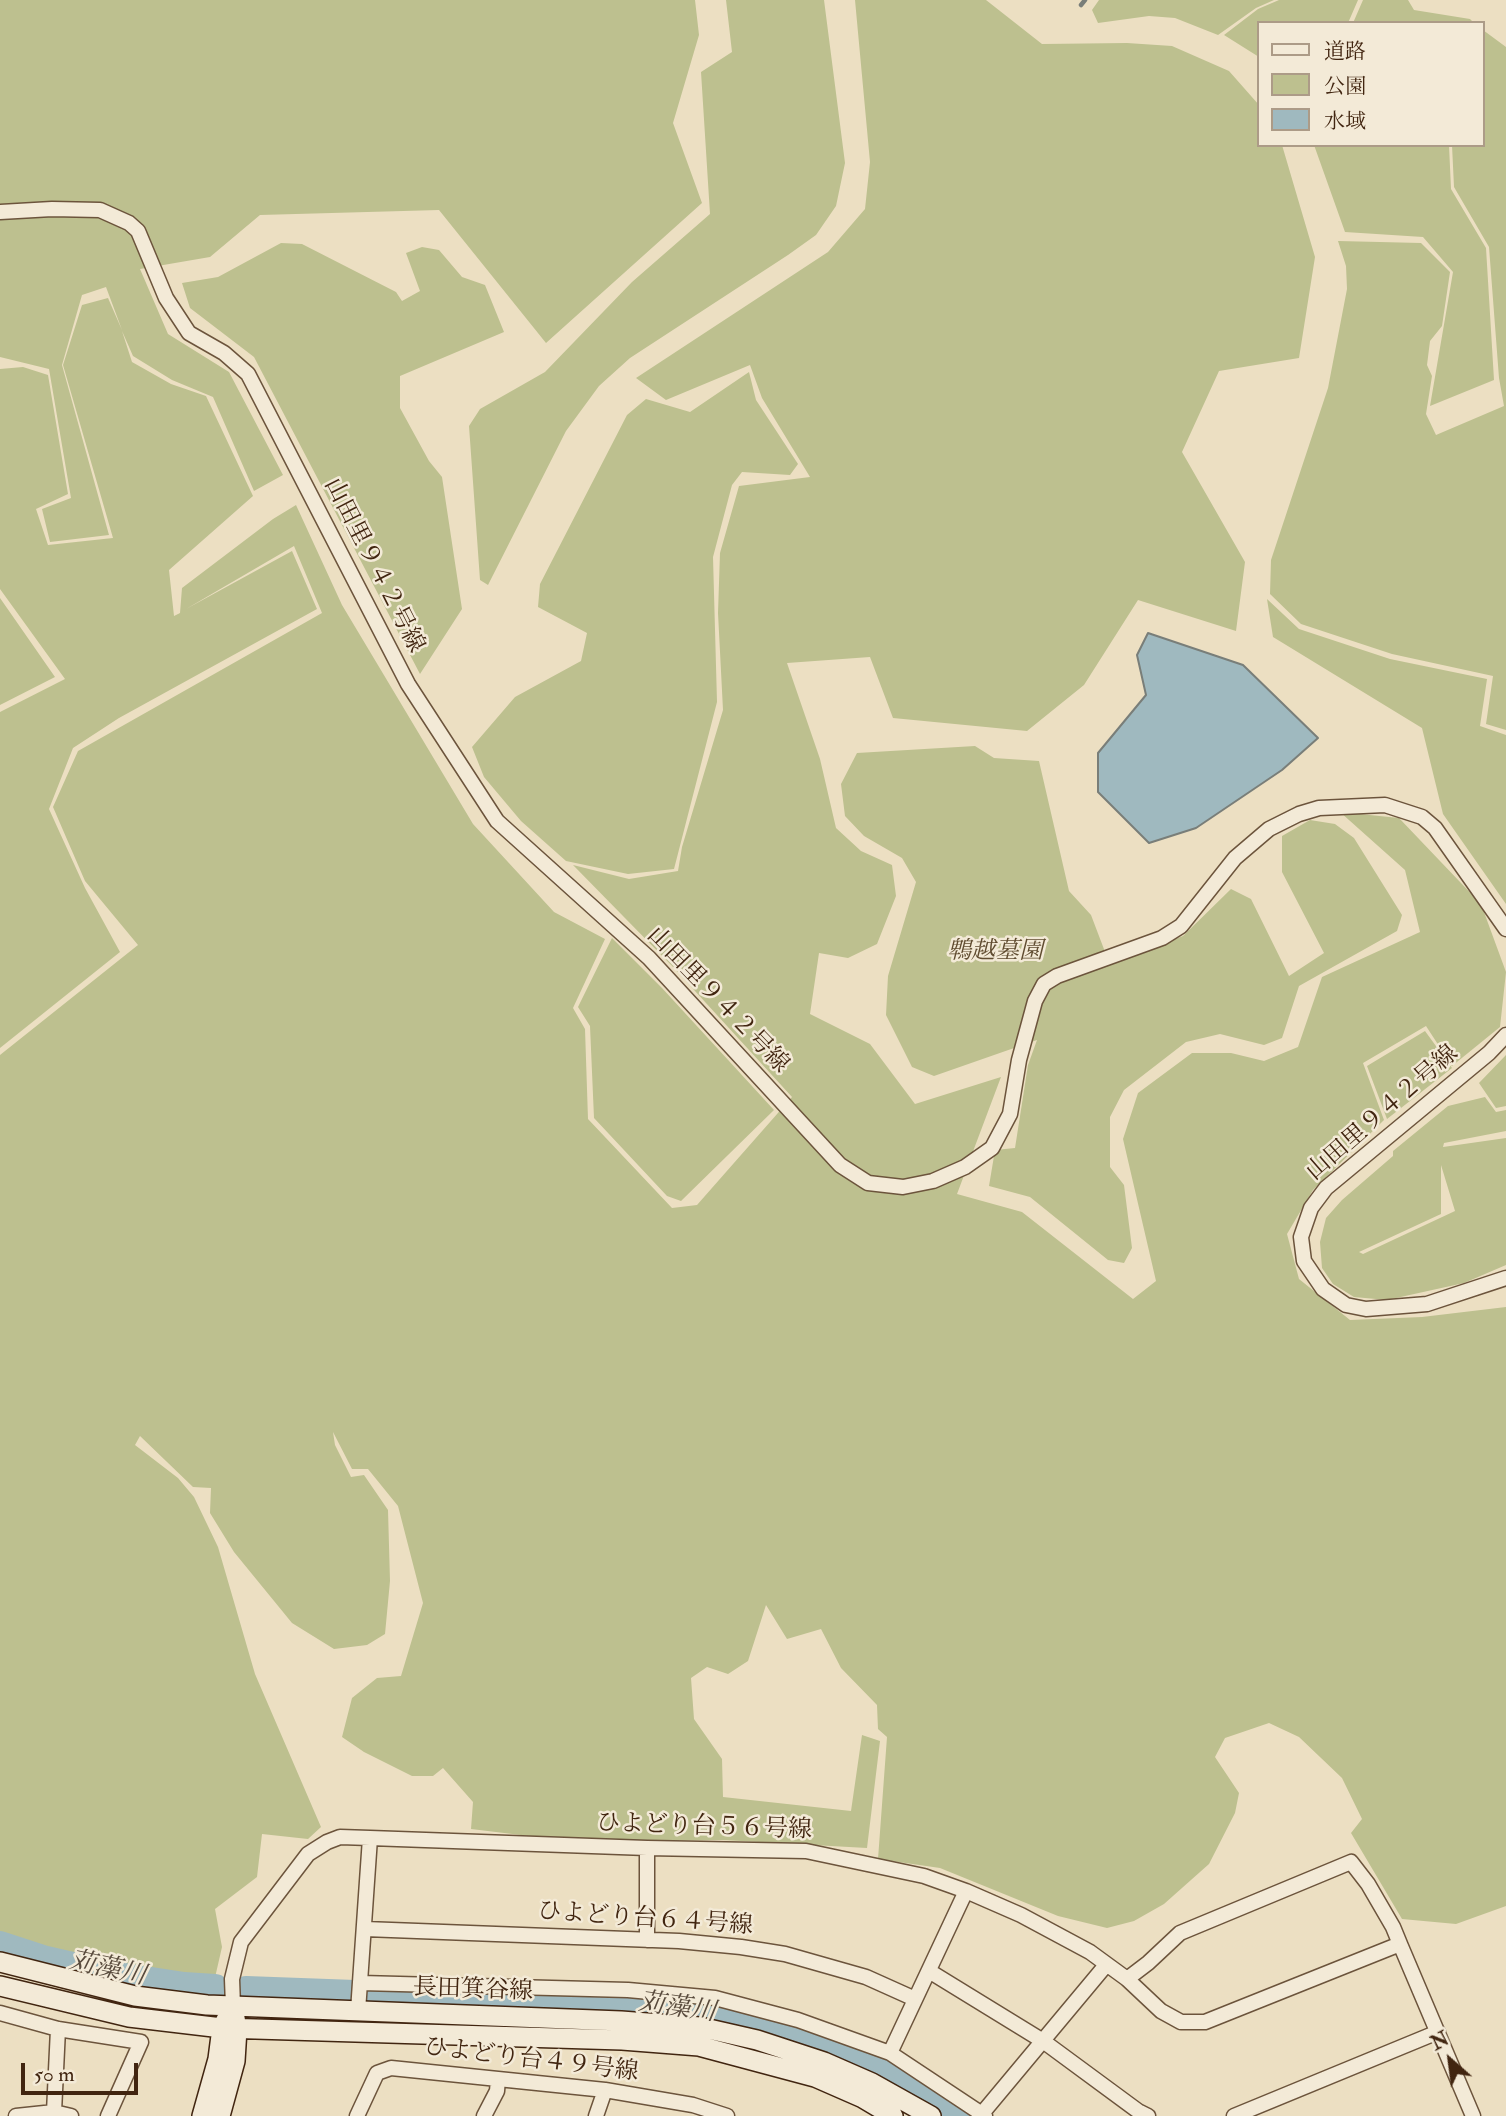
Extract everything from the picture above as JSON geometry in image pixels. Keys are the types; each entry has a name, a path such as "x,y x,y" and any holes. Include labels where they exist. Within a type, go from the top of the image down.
{"street":[{"name":"山田里９４２号線","path":"0,212 100,210 130,223 138,231 166,298 189,333 223,353 248,374 408,684 497,821 649,958 840,1165 868,1183 903,1187 933,1181 965,1167 992,1149 1010,1114 1019,1060 1035,1001 1044,985 1057,976 1162,938 1181,926 1235,858 1269,829 1299,814 1319,808 1385,805 1422,817 1435,828 1506,929"},
{"name":"山田里９４２号線","path":"1506,1035 1489,1053 1326,1188 1311,1208 1301,1237 1304,1261 1323,1289 1346,1305 1366,1309 1427,1304 1506,1278"},
{"name":"ひよどり台５６号線","path":"233,2006 232,1979 241,1942 309,1854 340,1837 806,1851 924,1876 1021,1915 1090,1952 1127,1979 1161,2011 1181,2022 1205,2022 1400,1944"},
{"path":"358,2011 370,1838"},
{"path":"647,1848 647,1940"},
{"path":"1127,1979 1180,1933 1351,1862 1393,1927 1473,2116"},
{"path":"890,2053 966,1891"},
{"name":"ひよどり台６４号線","path":"365,1929 647,1940 741,1947 785,1954 866,1978 915,1999"},
{"name":"長田箕谷線","path":"0,1962 135,1996 233,2006 621,2021 700,2027 757,2040 824,2062 872,2083 931,2116"},
{"path":"361,1983 628,1990 715,1998 798,2020 890,2053 982,2115 1106,1965"},
{"path":"929,1971 1043,2041 1148,2116"},
{"name":"長田箕谷線","path":"0,1986 129,2017 229,2029 622,2039 699,2046 814,2077 863,2098 893,2116"},
{"path":"202,2116 229,2029 233,2006"},
{"path":"0,2013 58,2029 141,2042 108,2116"},
{"path":"54,2112 58,2029"},
{"path":"220,2116 225,2106 235,2061 229,2029"},
{"path":"1234,2116 1438,2032"},
{"name":"ひよどり台４９号線","path":"357,2116 377,2073 391,2068 605,2090 693,2105 727,2116"},
{"path":"484,2116 496,2091 498,2079"},
{"path":"596,2116 605,2090"},
{"path":"16,2116 54,2112 71,2116"}],"green space":[{"path":"0,0 695,0 699,35 673,123 702,203 546,343 439,210 260,215 210,257 140,269 168,334 229,372 283,475 254,491 213,397 172,380 133,356 122,331 132,362 171,384 206,396 253,496 169,570 174,616 180,613 182,588 273,519 296,505 342,605 473,824 554,912 605,939 573,1008 585,1029 588,1119 672,1208 697,1205 792,1097 673,967 573,865 629,879 678,871 682,847 723,710 718,613 720,553 739,486 810,477 762,398 750,365 666,400 636,378 828,252 865,209 870,162 855,0 986,0 1042,44 1127,43 1172,46 1229,71 1258,104 1258,147 1283,147 1315,257 1299,358 1219,371 1182,452 1245,562 1236,631 1138,600 1084,685 1027,731 893,718 870,657 787,663 820,759 836,828 861,851 892,865 896,896 877,944 848,958 819,953 810,1014 870,1044 915,1104 1001,1077 957,1194 1022,1212 1133,1299 1156,1281 1123,1139 1138,1093 1192,1053 1231,1053 1264,1061 1298,1047 1322,977 1420,932 1405,870 1340,812 1399,818 1481,904 1506,972 1500,1027 1452,1066 1426,1026 1363,1063 1384,1120 1313,1190 1287,1234 1299,1279 1350,1320 1422,1317 1506,1307 1506,1906 1456,1924 1402,1919 1351,1833 1362,1819 1342,1778 1299,1737 1269,1723 1225,1738 1215,1757 1239,1793 1235,1813 1209,1864 1164,1904 1134,1921 1107,1928 1058,1916 940,1868 878,1859 887,1737 878,1729 877,1705 841,1668 821,1629 787,1639 766,1605 748,1661 728,1674 707,1667 691,1678 694,1719 722,1759 723,1797 851,1811 862,1735 880,1741 867,1848 723,1840 579,1842 471,1829 473,1802 443,1768 433,1776 412,1776 364,1752 342,1737 352,1698 377,1678 401,1676 423,1603 398,1506 368,1469 352,1469 333,1432 335,1445 351,1477 364,1475 388,1510 390,1581 385,1634 367,1645 334,1649 292,1623 234,1552 210,1513 211,1488 193,1487 140,1436 135,1445 178,1478 194,1497 218,1547 255,1674 321,1827 308,1839 262,1834 257,1877 215,1909 222,1947 214,1982 133,1983 0,1944 0,1055 138,945 85,881 53,807 78,751 322,613 294,546 186,609 292,551 317,609 119,718 73,748 49,809 85,888 120,952 0,1048 0,712 65,679 0,589 0,369 23,367 48,375 68,494 36,509 48,545 113,538 63,365 82,305 108,298 122,330 106,287 82,295 62,365 109,535 50,542 42,509 71,498 49,369 0,357"},
{"path":"726,0 824,0 845,163 836,206 816,235 630,358 599,386 566,431 488,585 480,580 469,426 480,409 545,372 632,282 710,214 701,72 732,52"},
{"path":"1099,0 1274,0 1256,8 1218,35 1175,18 1149,16 1098,23 1092,10"},
{"path":"1279,0 1358,0 1349,21 1258,21 1258,56 1224,35 1258,9"},
{"path":"1363,0 1408,0 1414,10 1472,21 1354,21"},
{"path":"1485,31 1506,47 1506,730 1486,724 1493,676 1392,654 1301,624 1270,594 1271,560 1328,388 1347,289 1346,266 1338,241 1421,243 1450,272 1442,326 1430,341 1427,365 1432,376 1426,414 1436,435 1504,406 1499,378 1489,247 1454,187 1452,147 1485,147"},
{"path":"1315,147 1449,147 1451,189 1486,248 1494,380 1430,406 1453,272 1423,237 1345,232"},
{"path":"281,243 302,244 396,292 402,301 420,291 406,253 422,247 439,250 462,277 485,285 504,332 400,376 400,408 429,461 442,477 462,609 420,674 254,357 190,308 182,283 218,277"},
{"path":"749,372 756,400 798,464 790,475 742,472 732,485 713,557 717,702 674,869 628,874 566,861 521,821 484,777 472,747 515,697 581,661 587,633 538,607 540,584 627,415 646,399 690,412"},
{"path":"0,598 55,677 0,705"},
{"path":"1267,599 1299,629 1390,659 1487,679 1480,726 1506,735 1506,904 1443,814 1422,728 1273,637"},
{"name":"鵯越墓園","path":"975,746 994,758 1039,761 1069,891 1091,915 1110,965 1183,936 1231,889 1251,899 1289,976 1324,953 1282,872 1282,836 1310,820 1335,824 1354,838 1402,915 1397,931 1299,986 1282,1038 1264,1045 1220,1034 1186,1042 1124,1090 1110,1117 1110,1167 1124,1185 1132,1248 1124,1263 1108,1260 1030,1197 989,1186 995,1150 1015,1148 1028,1065 1037,1040 934,1076 912,1067 886,1015 888,976 916,882 902,858 864,836 845,816 841,784 857,753"},
{"path":"612,938 662,988 774,1110 681,1201 667,1196 594,1118 590,1026 578,1007"},
{"path":"1425,1031 1452,1068 1387,1119 1367,1066"},
{"path":"1506,1055 1506,1106 1496,1108 1479,1083"},
{"path":"1485,1097 1496,1112 1506,1110 1506,1131 1444,1143 1443,1147 1506,1138 1506,1265 1464,1283 1387,1300 1354,1297 1333,1284 1322,1268 1320,1242 1326,1218 1342,1200 1393,1156 1393,1151 1448,1106","holes":["1441,1165 1455,1211 1363,1254 1359,1252 1441,1214"]}],"water":[{"path":"1148,633 1243,665 1318,738 1282,770 1196,828 1149,843 1098,792 1098,753 1146,695 1137,655"}],"waterway":[{"path":"1081,5 1085,0"},
{"name":"苅藻川","path":"0,1945 46,1960 112,1975 215,1988"},
{"name":"苅藻川","path":"246,1990 355,1994"},
{"name":"苅藻川","path":"372,1995 641,2003 780,2025 915,2083 960,2113"}]}
